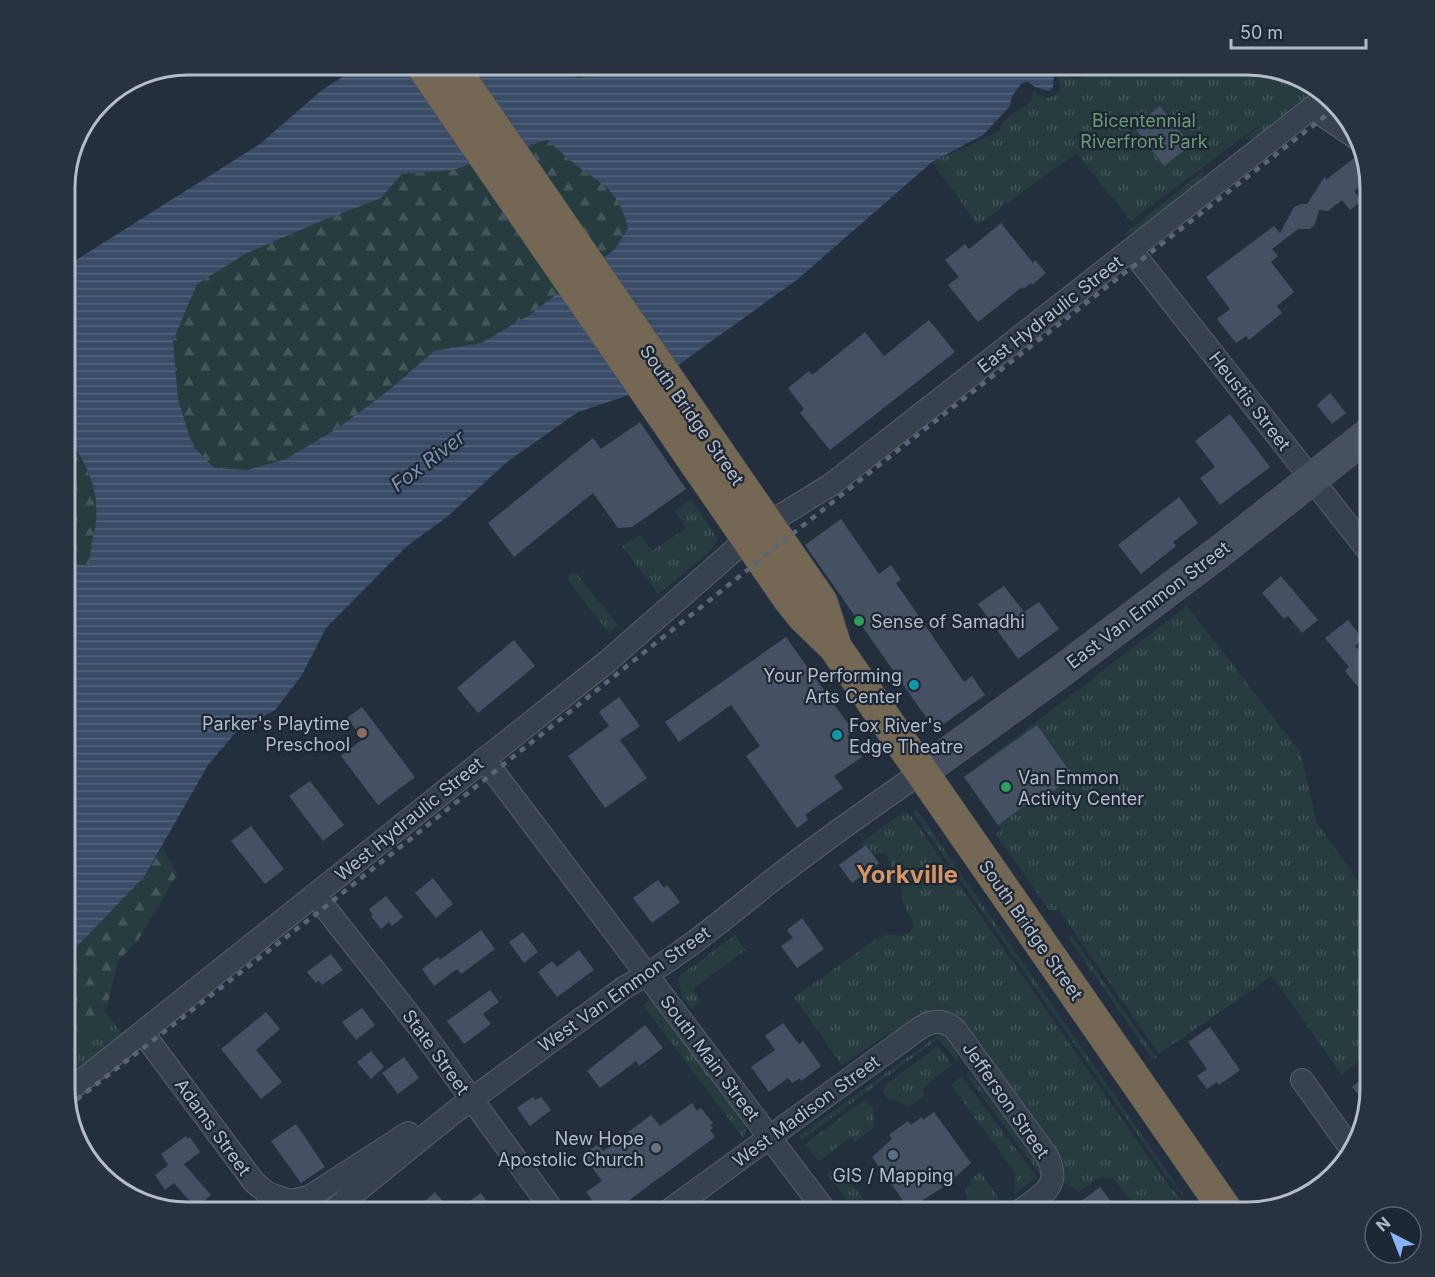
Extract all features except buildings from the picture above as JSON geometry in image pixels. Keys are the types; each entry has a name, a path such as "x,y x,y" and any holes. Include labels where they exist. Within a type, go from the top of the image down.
{"highway":[{"path":"431,75 527,196"},
{"path":"457,75 527,196"},
{"name":"South Bridge Street","path":"527,196 757,531 821,602 836,647 1220,1202"}],"street":[{"path":"1320,102 1331,113"},
{"name":"East Hydraulic Street","path":"757,531 832,484 1320,102"},
{"name":"Heustis Street","path":"1131,250 1360,540"},
{"name":"East Van Emmon Street","path":"922,772 1223,549 1360,441"},
{"name":"West Hydraulic Street","path":"75,1086 608,661 757,531"},
{"name":"South Main Street","path":"484,759 818,1202"},
{"name":"West Van Emmon Street","path":"343,1202 462,1107 625,987 647,975 922,772"},
{"name":"State Street","path":"315,895 419,1027 462,1107 545,1202"},
{"name":"West Madison Street","path":"681,1202 930,1022 940,1020 948,1023"},
{"name":"Jefferson Street","path":"948,1023 956,1029 1047,1156 1053,1168 1053,1180 1046,1192 1032,1202"},
{"name":"Adams Street","path":"143,1033 254,1182 267,1193 290,1202 309,1197 422,1124 462,1107"},
{"path":"1302,1080 1347,1142"}],"green space":[{"path":"574,75 596,75 595,76 577,78"},
{"name":"Bicentennial Riverfront Park","path":"1255,75 1284,81 1310,94 1254,138 1243,140 1273,115 1131,221 1076,153 978,225 932,162 1000,131 1009,117 1032,100 1033,91 1046,98 1054,96 1061,91 1058,76 1078,79 1085,76"},
{"path":"547,140 610,190 620,205 628,228 615,249 531,314 481,343 434,351 388,391 338,428 286,459 247,470 214,469 192,445 178,399 173,341 197,284 247,253 381,198 402,174 453,170"},
{"path":"1204,170 1202,179 1134,232 1123,235"},
{"path":"77,450 90,477 95,496 97,516 90,554 91,567 75,564 75,454"},
{"path":"691,499 718,539 711,551 658,594 622,546 640,535 652,551 686,528 675,511"},
{"path":"574,573 618,625 609,633 568,580 569,575"},
{"name":"Van Emmon Activity Center","path":"1187,606 1301,753 1316,821 1360,884 1360,1060 1341,1074 1272,976 1159,1054 1059,910 1049,910 996,834 1001,829 964,777"},
{"path":"916,810 1186,1199 1167,1177 913,812"},
{"path":"904,812 912,817 1164,1179 1183,1202 1175,1202 1173,1199 1169,1202 1132,1202 1111,1177 1098,1178 1079,1192 1063,1182 1065,1171 1061,1155 966,1023 955,1015 941,1011 892,1039 886,1035 842,1065 794,997 876,939 885,935 907,934 914,926 903,903 901,888 891,878 891,864 888,856 885,853 874,855 867,845 864,847 860,843"},
{"path":"162,847 177,875 137,942 118,961 107,1007 94,1034 75,1046 75,949 144,878"},
{"path":"735,935 746,950 693,988 700,1001 692,1009 682,997 678,979"},
{"path":"1071,935 1157,1058 1152,1058 1069,939"},
{"path":"75,972 123,1035 75,1072"},
{"path":"651,999 744,1122 746,1130 744,1139 643,1005"},
{"path":"941,1033 945,1034 958,1053 957,1061 938,1039 802,1140 799,1136"},
{"path":"938,1046 952,1065 922,1089 925,1095 908,1107 900,1102 889,1100 883,1092 885,1085"},
{"path":"966,1074 971,1075 1039,1165 1041,1176"},
{"path":"962,1077 1037,1177 1014,1195 1016,1174 951,1085"},
{"path":"863,1101 872,1108 874,1127 855,1142 851,1137 819,1161 805,1144"},
{"path":"839,1165 866,1202 849,1202 827,1174"},
{"path":"980,1171 1001,1202 966,1202 965,1189 971,1184 969,1181"}],"water":[{"name":"Fox River","path":"345,75 574,75 577,78 596,75 1054,75 1053,87 1049,91 1035,87 1028,82 1022,83 1012,96 1010,106 983,135 932,162 798,279 681,363 629,395 578,412 507,462 447,517 407,546 326,628 302,675 275,710 237,731 208,765 144,877 75,949 75,564 91,566 96,509 91,478 77,451 75,455 75,261 260,144 322,90","holes":["547,140 610,190 620,205 628,228 615,249 531,314 481,343 434,351 388,391 338,428 286,459 247,470 214,468 192,445 178,399 173,341 197,284 247,253 381,198 402,174 453,170"]}],"railway":[{"path":"75,1100 325,907 874,469 1331,112"}],"place":[{"name":"Sense of Samadhi","path":"859,621"},
{"name":"Your Performing Arts Center","path":"914,685"},
{"name":"Parker's Playtime Preschool","path":"362,733"},
{"name":"Fox River's Edge Theatre","path":"837,735"},
{"name":"Van Emmon Activity Center","path":"1006,787"},
{"name":"New Hope Apostolic Church","path":"656,1148"},
{"name":"GIS / Mapping","path":"893,1155"}],"district":[{"name":"Yorkville","path":"907,874"}]}
